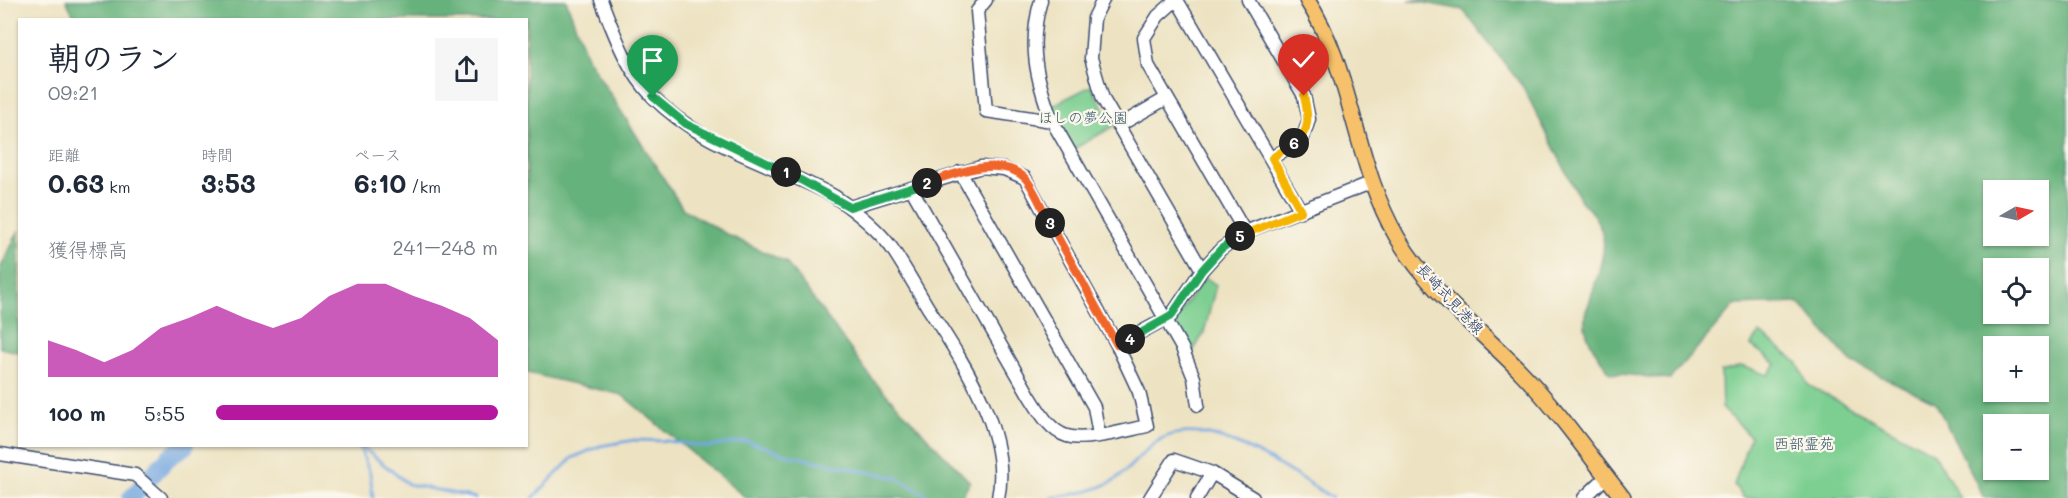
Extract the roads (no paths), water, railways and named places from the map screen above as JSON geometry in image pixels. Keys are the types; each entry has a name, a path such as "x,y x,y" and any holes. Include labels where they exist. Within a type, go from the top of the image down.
{"main road":[{"name":"長崎式見港線","path":"1307,0 1316,15 1336,63 1373,182 1397,238 1432,283 1521,372 1563,421 1623,498"}],"street":[{"path":"601,0 622,52 653,97 693,128 809,183 850,207 891,246 941,327 987,410 1002,479 998,498"},
{"path":"986,0 977,11 986,111 1052,121"},
{"path":"1041,0 1033,45 1037,81 1052,121 1166,319 1194,378 1198,405"},
{"path":"1102,0 1094,18 1091,58 1103,99 1202,270"},
{"path":"1245,232 1148,65 1144,38 1158,16 1176,0 1272,158 1301,211"},
{"path":"1248,0 1304,96 1310,119 1303,138 1272,158"},
{"path":"1118,126 1167,98"},
{"path":"850,207 960,172 981,168 1004,169 1024,178 1117,345 1139,392 1147,426 1099,435 1067,436 1041,415 911,188"},
{"path":"960,172 1094,407 1099,435"},
{"path":"1117,345 1171,316 1202,270 1221,249 1245,232 1373,182"},
{"path":"0,454 140,479 161,498"},
{"path":"1150,498 1174,460 1212,473 1253,498"},
{"path":"1197,498 1212,473"},
{"path":"1584,498 1606,477"}],"waterway":[{"path":"1051,498 1106,485 1154,443 1180,433 1202,434 1250,449 1332,498"},
{"path":"533,498 572,458 600,446 634,440 667,441 708,447 746,441 788,455 897,478 931,498"},
{"path":"131,498 169,457 184,447"},
{"path":"359,447 370,473 373,498"},
{"path":"362,447 408,484 476,498"}],"park label":[{"name":"ほしの夢公園","path":"1083,118"},
{"name":"西部霊苑","path":"1804,444"}]}
